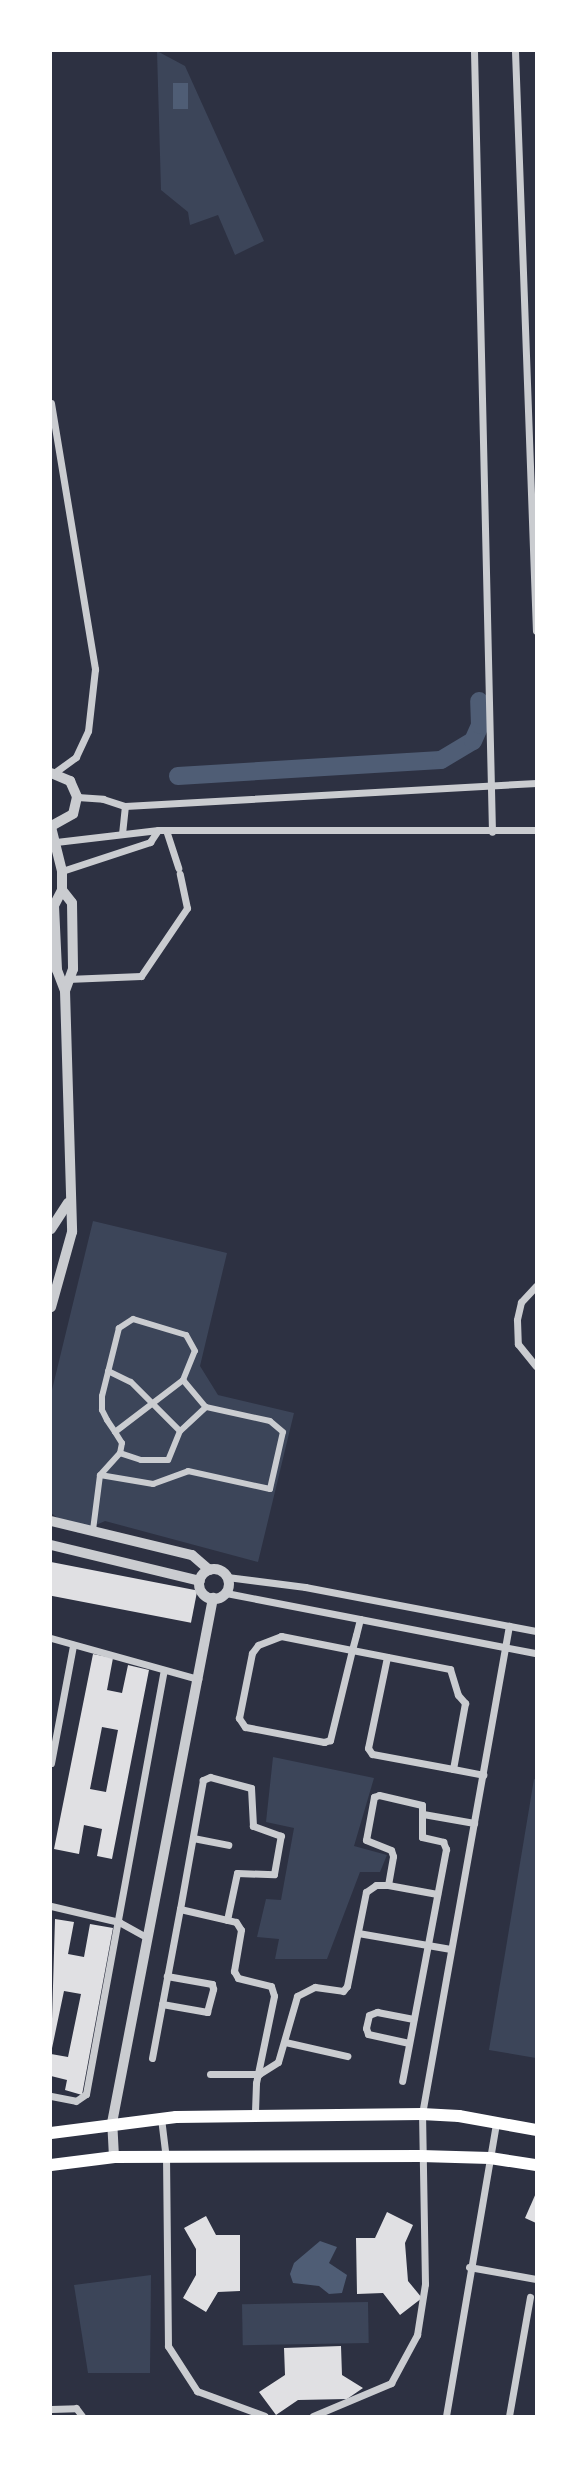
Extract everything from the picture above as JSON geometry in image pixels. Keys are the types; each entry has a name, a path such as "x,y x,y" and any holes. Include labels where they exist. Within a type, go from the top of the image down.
{"main road":[{"path":"51,2133 112,2123 161,2119 422,2114 536,2130"},
{"path":"51,2165 114,2157 166,2156 421,2156 489,2158 536,2165"}],"street":[{"path":"474,51 492,832"},
{"path":"515,51 536,631"},
{"path":"51,403 95,669 88,731 76,757 52,773"},
{"path":"52,773 70,781 77,797 73,814 51,827 62,871 62,890 54,906 65,979"},
{"path":"77,797 103,799 125,806 536,783"},
{"path":"122,834 125,806"},
{"path":"55,842 162,830 536,830"},
{"path":"65,979 141,976 187,908 179,871 162,830"},
{"path":"62,871 150,842 162,830"},
{"path":"51,1307 72,1232 68,1203 65,979 72,904 62,890"},
{"path":"51,1229 68,1203"},
{"path":"536,1286 521,1302 517,1320 518,1344 536,1366"},
{"path":"93,1530 100,1475 120,1453 122,1443 115,1432 102,1410 119,1328 133,1319 186,1335 193,1342 195,1351 183,1380 115,1432"},
{"path":"108,1371 131,1382 151,1405 180,1431"},
{"path":"100,1475 153,1485 188,1471 270,1489 284,1432 279,1425 206,1408 183,1380"},
{"path":"120,1453 141,1460 169,1460 180,1431 206,1408"},
{"path":"51,1521 191,1555 209,1570"},
{"path":"51,1545 200,1581"},
{"path":"200,1581 209,1570 218,1569 227,1577 305,1587 536,1632"},
{"path":"226,1593 227,1577"},
{"path":"200,1581 204,1594 213,1598 226,1593 536,1653"},
{"path":"114,2157 112,2123 213,1598"},
{"path":"360,1619 352,1650 330,1740 324,1742 245,1727 239,1718 252,1653 258,1645 281,1636 352,1650 387,1657 450,1669 457,1695 465,1703 453,1769"},
{"path":"313,2416 391,2383 417,2335 425,2284 422,2114 509,1626"},
{"path":"51,1638 198,1679"},
{"path":"51,1763 73,1645"},
{"path":"387,1657 368,1748 372,1754 483,1775"},
{"path":"51,2096 76,2101 86,2094 164,1670"},
{"path":"152,2058 203,1780 209,1777 251,1788 253,1826 281,1836 274,1874 237,1873 227,1920"},
{"path":"388,1885 391,1850 366,1840 374,1797 422,1805 422,1837 443,1842 446,1849 402,2081"},
{"path":"424,1814 474,1823"},
{"path":"193,1838 228,1845"},
{"path":"209,2074 259,2074 278,2062 297,1996 316,1987 343,1991 347,1986 366,1892 376,1885 388,1885 437,1894"},
{"path":"51,1906 119,1922 148,1938"},
{"path":"180,1909 227,1920 241,1930 234,1971 238,1978 271,1986 274,1996 259,2074 255,2116"},
{"path":"358,1933 452,1949"},
{"path":"162,2004 207,2012 213,1989 212,1984 167,1976"},
{"path":"410,2043 368,2034 366,2028 369,2015 377,2012 413,2019"},
{"path":"285,2042 347,2056"},
{"path":"161,2119 166,2156 168,2346 197,2391 265,2416"},
{"path":"446,2416 469,2267 496,2123"},
{"path":"469,2267 536,2279"},
{"path":"509,2416 530,2297"},
{"path":"51,2409 76,2408 82,2416"}],"shaded area":[{"path":"157,51 185,66 264,241 235,255 218,215 190,225 188,212 161,190"},
{"path":"173,83 188,83 188,109 173,109"},
{"path":"93,1221 227,1253 200,1366 218,1395 294,1413 258,1562 105,1521 78,1533 51,1513 51,1394"},
{"path":"273,1757 374,1778 354,1846 387,1855 380,1872 360,1872 327,1959 275,1959 279,1939 257,1937 266,1899 281,1900 294,1828 266,1822"},
{"path":"534,1779 536,1780 536,2058 489,2050"},
{"path":"320,2241 337,2247 329,2263 347,2275 342,2293 329,2294 319,2286 293,2283 290,2274 294,2263"},
{"path":"151,2275 150,2373 88,2373 74,2285"},
{"path":"368,2302 369,2343 243,2345 242,2304"}],"building":[{"path":"51,1562 197,1590 191,1623 51,1596"},
{"path":"93,1654 113,1658 107,1690 122,1693 128,1665 149,1670 112,1859 97,1856 102,1829 84,1825 79,1854 54,1849","holes":["102,1727 118,1730 106,1792 90,1789"]},
{"path":"55,1919 74,1922 68,1954 84,1957 90,1924 113,1928 82,2095 65,2090 67,2080 51,2076 51,2054 68,2057 81,1994 64,1991 51,2053"},
{"path":"536,2193 536,2223 525,2218"},
{"path":"387,2212 413,2225 405,2243 408,2281 422,2298 400,2315 383,2293 357,2294 356,2238 375,2238"},
{"path":"206,2216 216,2235 240,2235 240,2291 218,2292 206,2312 183,2298 196,2275 196,2249 184,2228"},
{"path":"341,2346 342,2375 363,2388 347,2399 298,2400 276,2415 259,2392 285,2375 284,2348"}],"waterway":[{"path":"178,776 441,760 473,741 480,725 479,701"}]}
